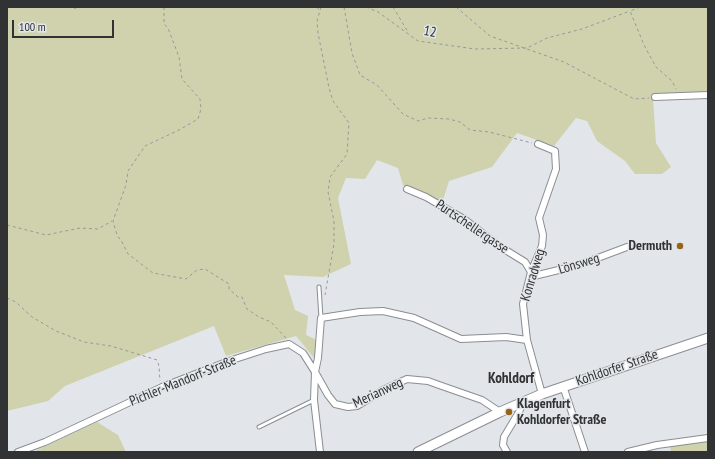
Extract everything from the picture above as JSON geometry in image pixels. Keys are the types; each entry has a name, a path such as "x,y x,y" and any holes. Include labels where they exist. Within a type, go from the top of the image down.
{"street":[{"path":"655,97 708,95"},
{"name":"Konradweg","path":"538,144 555,151 556,169 539,218 543,235 542,246 530,274 523,304 527,340 542,394"},
{"name":"Purtschellergasse","path":"407,189 426,197 464,219 499,246 525,262 530,274"},
{"name":"Lönsweg","path":"530,274 586,263 627,247"},
{"path":"320,452 314,400 315,372 318,358 321,318 360,312 383,311 414,318 461,339 506,337 527,340"},
{"name":"Kohldorfer Straße","path":"418,452 500,412 542,394 708,338"},
{"path":"289,344 303,353 315,372"},
{"name":"Pichler-Mandorf-Straße","path":"18,452 44,442 162,387 230,361 266,349 289,344"},
{"name":"Merianweg","path":"315,372 328,395 340,407 357,406 383,390 407,379 428,381 482,400 500,412"},
{"path":"563,386 585,452"},
{"path":"507,452 503,444 504,437 520,412 523,402"},
{"path":"628,452 657,445 708,438"}],"lane":[{"path":"319,287 321,318"},
{"path":"259,427 314,400"}],"path":[{"path":"74,7 75,9 78,7"},
{"path":"162,7 164,11"},
{"path":"164,7 164,24 168,28 179,57 182,79 200,99 201,109 198,118 179,130 145,146 128,171 126,185 113,221 117,235 128,254 154,273 186,279 197,270 205,269 229,284 229,289 238,297 242,297 247,309 259,318 272,322 283,334 289,344"},
{"path":"321,7 319,10 318,33 329,88 333,101 349,123 347,154 330,177 328,192 334,221 334,244 325,296"},
{"path":"344,7 352,53 360,75 377,85 402,114 418,121 428,118 449,119 460,122 470,130 489,132 538,144"},
{"name":"12","path":"366,7 378,12 418,41 475,49 527,48"},
{"path":"393,7 409,34"},
{"path":"456,7 490,36 564,62 634,99 655,97"},
{"path":"527,48 547,38 582,29 640,7"},
{"path":"630,11 644,45 656,67 676,86 676,97"},
{"path":"7,225 46,235 80,228 98,229 113,221"},
{"path":"7,298 16,302 32,317 56,331 84,342 111,346 157,360 162,387"}],"green space":[{"path":"7,7 708,7 708,93 653,98 656,143 671,167 662,174 635,174 625,161 597,141 587,121 576,118 554,146 517,133 492,167 449,181 442,203 403,185 398,168 377,160 365,179 346,178 338,198 351,264 323,277 284,275 295,310 308,316 306,335 317,340 314,358 296,336 226,356 214,326 65,386 48,401 7,411"},
{"path":"97,422 118,435 126,452 33,452"},
{"path":"708,441 708,452 671,452 670,446"}],"place":[{"name":"Dermuth","path":"680,246"},
{"name":"Klagenfurt Kohldorfer Straße","path":"509,412"}],"district":[{"name":"Kohldorf","path":"511,379"}]}
